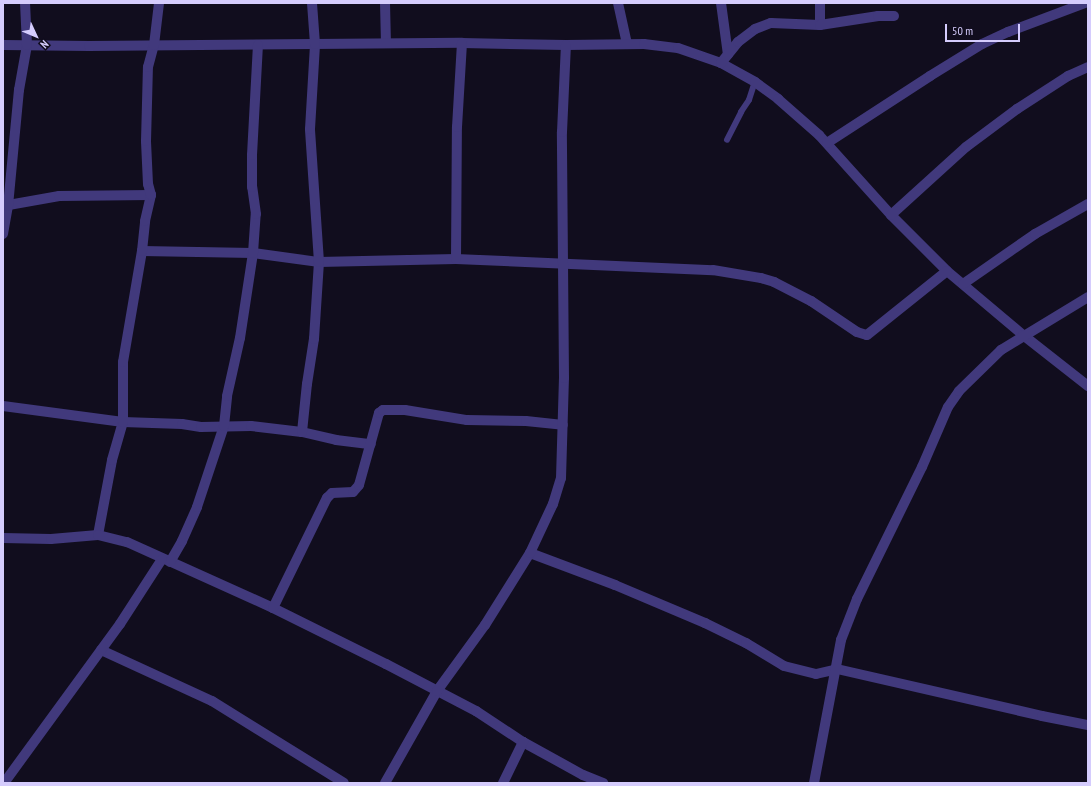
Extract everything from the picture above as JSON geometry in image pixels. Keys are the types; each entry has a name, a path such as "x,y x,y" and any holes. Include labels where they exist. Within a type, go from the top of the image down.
{"street":[{"path":"3,234 19,90 27,45 24,3"},
{"path":"98,535 112,460 123,422 123,362 142,251 142,239 151,195 148,184 146,110 148,67 154,45 159,3"},
{"path":"302,432 314,339 319,262 310,129 315,44 312,3"},
{"path":"384,3 386,43"},
{"path":"618,3 627,44"},
{"path":"721,3 728,55"},
{"path":"820,3 820,25"},
{"path":"827,143 982,44 1008,32 1084,3"},
{"path":"721,63 738,42 755,29 770,23 820,25 878,16 894,16"},
{"path":"3,45 89,46 462,43 566,45 644,44 678,48 721,63 755,82 782,103 827,143 891,215 947,271 1023,335 1088,386"},
{"path":"456,259 457,127 462,43"},
{"path":"4,783 182,541 197,506 224,426 227,396 240,338 253,253 256,214 252,187 252,135 258,45"},
{"path":"384,783 437,691 485,626 530,553 553,504 561,478 565,264 562,132 566,45"},
{"path":"891,215 966,147 983,134 1068,76 1088,67"},
{"path":"6,206 59,196 151,195"},
{"path":"963,284 1035,234 1088,204"},
{"path":"142,251 253,253 319,262 456,259 680,267 713,270 761,278 788,288 811,300 857,332 867,335 947,271"},
{"path":"814,783 837,669 841,640 857,599 916,480 948,407 959,391 996,354 1023,335 1088,297"},
{"path":"3,406 123,422 182,424 201,427 224,426 302,432 336,440 371,444"},
{"path":"273,608 329,495 332,493 353,492 359,485 379,413 386,409 405,410 467,420 526,421 563,425"},
{"path":"3,538 51,539 98,535 127,542 166,561 273,608 361,651 476,711 523,742 583,775 603,783"},
{"path":"530,553 614,585 705,623 746,643 784,666 816,674 837,669 1042,716 1088,725"},
{"path":"101,650 212,701 344,783"},
{"path":"503,783 523,742"}],"lane":[{"path":"727,140 741,112 749,100 755,82"}]}
